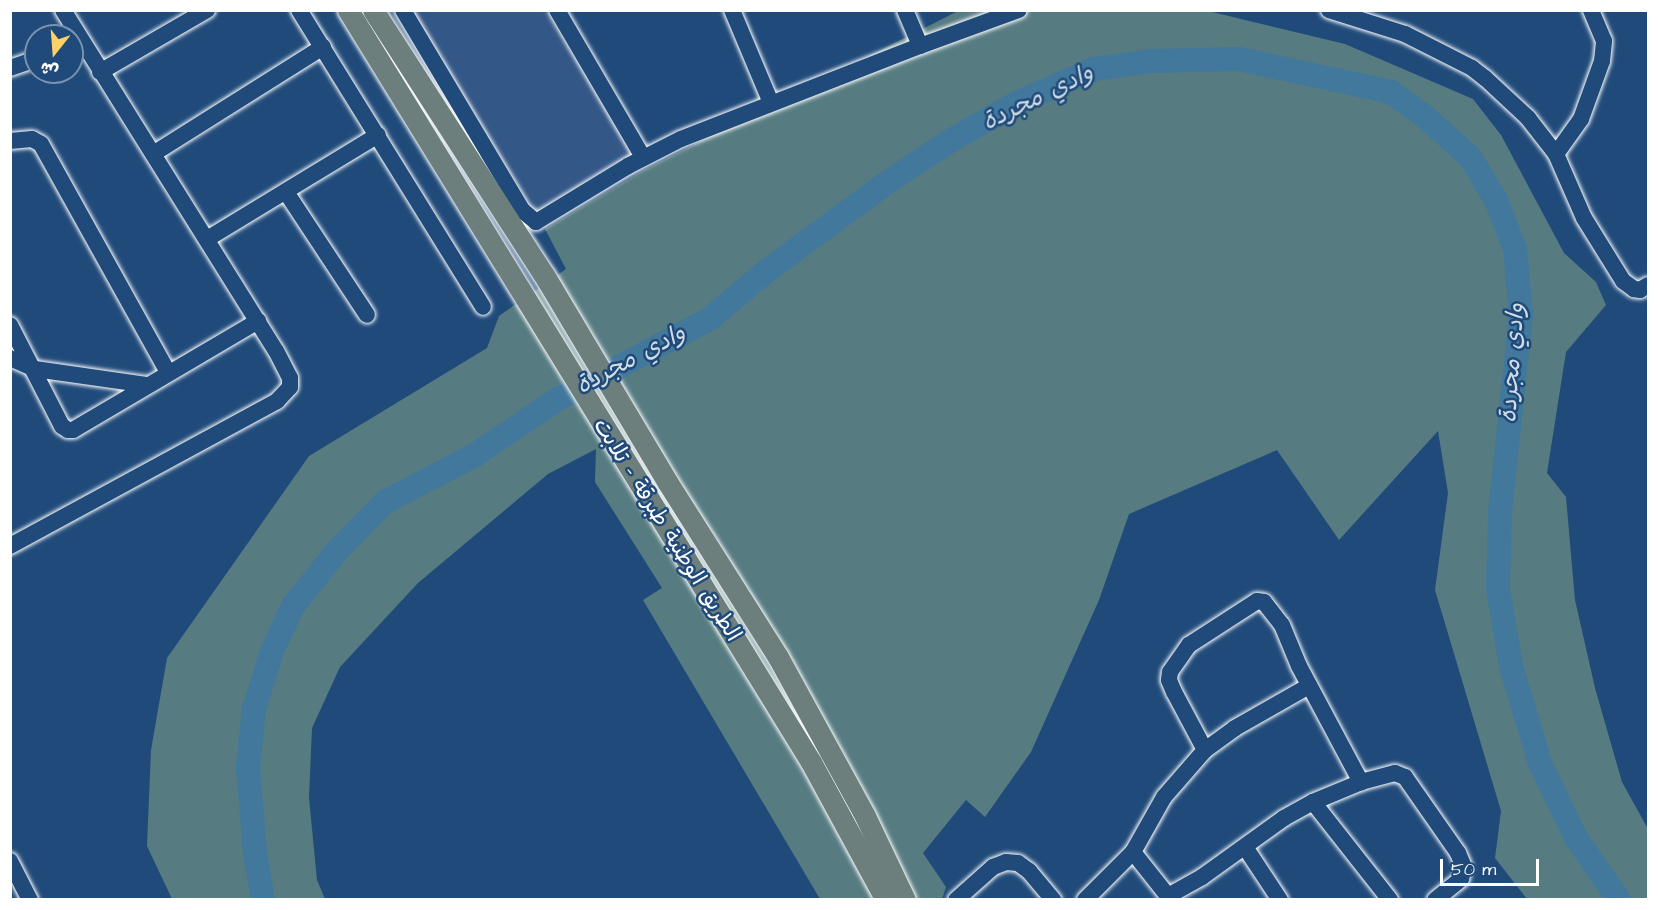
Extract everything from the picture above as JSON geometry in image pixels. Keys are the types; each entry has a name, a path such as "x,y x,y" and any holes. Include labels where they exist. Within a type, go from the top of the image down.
{"main road":[{"name":"الطريق الوطنية طبرقة - تلابت","path":"348,10 518,290 811,762 886,900"},
{"name":"الطريق الوطنية طبرقة - تلابت","path":"373,10 544,275 668,483 811,714 865,816 905,900"}],"street":[{"path":"100,72 207,10"},
{"path":"299,10 483,307"},
{"path":"402,10 523,211 531,220 540,222 644,157 681,139 1019,10"},
{"path":"556,10 644,157"},
{"path":"732,10 771,103"},
{"path":"905,10 920,46"},
{"path":"1329,10 1390,27 1472,68 1528,118 1556,154 1584,218 1623,281 1634,289 1640,290 1648,285"},
{"path":"1556,154 1581,119 1602,61 1604,41 1591,10"},
{"path":"153,154 323,47"},
{"path":"10,546 266,407 290,387 290,378 258,321 100,72 84,53"},
{"path":"207,239 378,135"},
{"path":"10,141 32,139 41,144 168,372"},
{"path":"286,192 367,315"},
{"path":"10,325 35,369 62,426 73,430 258,321"},
{"path":"10,358 35,369 148,385"},
{"path":"1205,750 1169,680 1175,661 1188,645 1218,625 1257,601 1264,602 1282,625 1309,686 1361,782"},
{"path":"1085,900 1133,852 1164,797 1205,750 1235,729 1309,686"},
{"path":"1133,852 1170,898 1284,818 1313,802 1361,782 1395,773 1405,777 1458,853 1464,867 1461,879 1435,900"},
{"path":"1313,802 1390,900"},
{"path":"1245,847 1280,900"},
{"path":"10,861 30,900"},
{"path":"956,900 993,867 1006,862 1018,863 1029,871 1053,900"}],"shaded area":[{"path":"412,11 545,11 644,170 545,229"}],"green space":[{"path":"958,11 1208,11 1345,44 1473,99 1501,135 1564,253 1596,282 1606,305 1566,352 1547,473 1566,497 1575,600 1595,688 1622,782 1648,829 1648,899 1527,899 1495,858 1501,811 1435,590 1448,493 1438,431 1339,540 1277,450 1129,514 1099,600 1031,752 985,817 966,800 923,853 946,887 942,899 820,899 643,600 662,588 595,482 596,449 548,474 418,583 340,667 312,728 309,798 317,880 325,899 172,899 147,846 151,750 167,658 309,456 487,348 499,316 566,269 545,229 644,170"}],"waterway":[{"name":"وادي مجردة","path":"263,900 255,853 248,767 254,709 272,651 293,606 337,551 385,502 475,455 558,399 708,320 768,270 885,184 950,141 1017,103 1094,69 1153,61 1239,59 1391,92 1423,115 1470,157 1496,200 1515,249 1521,315 1500,511 1498,589 1511,666 1540,763 1576,838 1619,900"}]}
